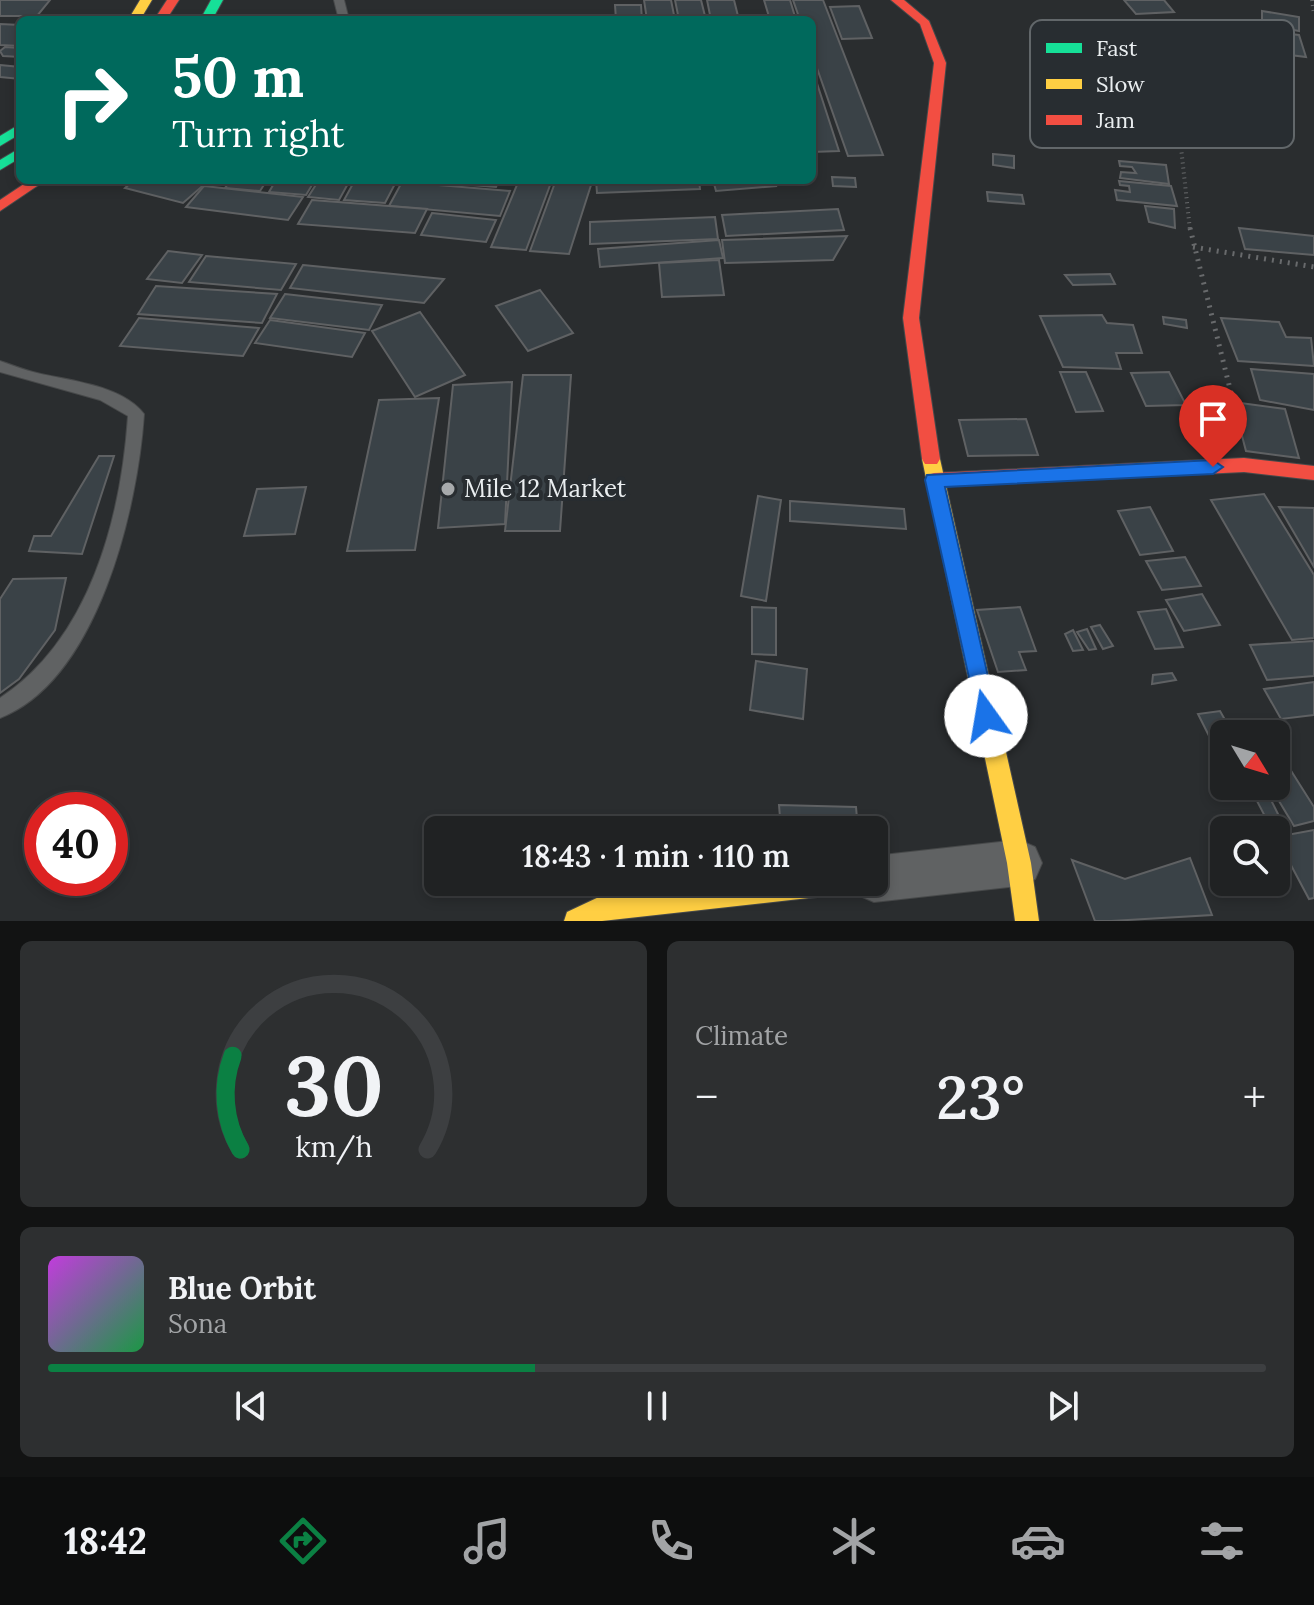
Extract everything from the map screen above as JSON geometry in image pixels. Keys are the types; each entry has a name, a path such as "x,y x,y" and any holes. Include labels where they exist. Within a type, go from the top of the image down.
{"main road":[{"path":"897,0 925,23 940,63 911,318 934,480 1019,863 1027,921"},
{"path":"0,207 33,184"},
{"path":"934,480 1244,465 1314,473"},
{"path":"576,921 601,908 713,896"}],"street":[{"path":"888,877 1019,863"}],"lane":[{"path":"0,366 18,375 121,401 136,414 135,452 95,592 60,656 27,692 0,709"}],"path":[{"path":"1312,0 1314,14"},
{"path":"1181,148 1192,246 1246,451 1244,465"},
{"path":"1192,246 1314,267"}],"building":[{"path":"0,0 50,0 37,16 0,16"},
{"path":"644,0 671,0 674,16 646,16"},
{"path":"675,0 701,0 705,16 678,16"},
{"path":"707,0 734,0 738,16 710,16"},
{"path":"764,0 790,0 795,16 769,16"},
{"path":"793,0 823,0 883,155 848,156 816,65 816,16 799,16"},
{"path":"1124,0 1164,0 1174,12 1136,14"},
{"path":"615,5 641,5 642,16 616,16"},
{"path":"859,6 872,38 842,39 830,7"},
{"path":"1262,11 1299,17 1299,31 1294,30 1294,20 1262,20"},
{"path":"0,24 16,25 16,46 0,45"},
{"path":"1294,34 1299,35 1306,57 1294,55"},
{"path":"5,47 16,48 16,57 3,56 0,51"},
{"path":"0,65 16,67 16,79 0,77"},
{"path":"816,80 839,151 816,152"},
{"path":"993,154 1014,156 1014,168 993,165"},
{"path":"1119,161 1166,165 1169,184 1120,178 1121,172 1136,173 1132,167 1120,166"},
{"path":"832,177 855,178 856,187 833,186"},
{"path":"1119,181 1171,186 1177,206 1117,200 1115,190 1130,192 1129,186 1120,185"},
{"path":"130,184 205,184 183,203 125,188"},
{"path":"228,184 264,184 260,191 225,188"},
{"path":"274,184 313,184 306,195 269,192"},
{"path":"316,184 348,184 339,200 308,197"},
{"path":"353,184 395,184 385,203 344,200"},
{"path":"401,184 510,191 500,216 389,206"},
{"path":"457,184 497,184 496,187"},
{"path":"517,184 551,184 526,250 491,247"},
{"path":"555,184 591,184 569,254 530,251"},
{"path":"596,184 699,184 700,189 597,193"},
{"path":"714,184 776,186 716,191"},
{"path":"204,186 303,197 288,220 186,207"},
{"path":"987,192 1022,195 1024,204 988,201"},
{"path":"312,200 427,209 415,233 298,224"},
{"path":"1145,206 1174,209 1175,228 1149,222"},
{"path":"838,209 844,230 726,236 722,215"},
{"path":"432,213 496,220 486,242 421,235"},
{"path":"715,217 718,239 590,244 590,222"},
{"path":"1239,228 1314,236 1314,255 1245,249"},
{"path":"847,236 833,260 725,263 722,240"},
{"path":"719,240 723,258 600,267 598,249"},
{"path":"168,251 202,255 182,283 147,279"},
{"path":"206,256 296,264 281,290 189,282"},
{"path":"719,260 724,295 662,297 659,263"},
{"path":"303,265 444,279 424,303 290,288"},
{"path":"1110,274 1115,284 1073,285 1065,275"},
{"path":"156,286 277,294 262,323 138,314"},
{"path":"540,290 573,333 528,351 496,306"},
{"path":"285,294 382,305 369,330 270,318"},
{"path":"420,312 465,375 415,397 372,331"},
{"path":"1102,315 1107,323 1133,325 1142,353 1116,353 1121,369 1063,367 1040,316"},
{"path":"1163,317 1186,320 1187,328 1164,324"},
{"path":"139,318 259,328 243,356 120,346"},
{"path":"1221,318 1279,322 1286,337 1311,338 1314,366 1238,361"},
{"path":"270,320 365,333 352,357 255,343"},
{"path":"1251,369 1314,374 1314,410 1260,400"},
{"path":"1060,372 1086,372 1103,411 1076,412"},
{"path":"1169,372 1186,405 1146,406 1131,373"},
{"path":"523,375 571,375 560,531 505,531"},
{"path":"512,382 505,524 438,528 453,385"},
{"path":"439,398 415,550 347,551 379,400"},
{"path":"1233,402 1285,409 1299,458 1246,451"},
{"path":"1026,419 1038,455 968,456 959,420"},
{"path":"99,456 114,456 82,554 29,551 34,536 51,536"},
{"path":"306,487 295,534 244,536 257,489"},
{"path":"1264,494 1314,575 1314,638 1292,640 1211,500"},
{"path":"758,496 781,500 766,601 741,596"},
{"path":"790,501 904,509 906,529 790,521"},
{"path":"1150,507 1173,551 1140,555 1118,511"},
{"path":"1279,507 1314,508 1314,567"},
{"path":"1185,557 1201,586 1162,590 1146,561"},
{"path":"66,578 55,630 19,679 0,693 0,599 13,579"},
{"path":"1202,594 1220,625 1184,631 1166,600"},
{"path":"752,607 776,608 776,655 752,654"},
{"path":"1020,607 1036,651 1019,652 1026,670 998,672 977,610"},
{"path":"1166,609 1183,647 1155,649 1138,612"},
{"path":"1100,625 1113,646 1103,649 1091,627"},
{"path":"1087,629 1096,649 1089,650 1077,632"},
{"path":"1073,630 1083,650 1073,651 1065,634"},
{"path":"1314,641 1314,676 1267,680 1250,645"},
{"path":"756,661 807,669 803,719 750,710"},
{"path":"1172,673 1176,680 1152,684 1153,675"},
{"path":"1314,682 1314,715 1281,719 1264,689"},
{"path":"1220,711 1225,720 1210,720 1210,738 1198,714"},
{"path":"1290,769 1314,807 1314,821 1294,826 1278,800 1290,800"},
{"path":"1257,800 1271,800 1279,816 1265,816"},
{"path":"779,805 856,807 857,816 780,816"},
{"path":"1314,830 1314,898 1309,899 1290,863 1290,834"},
{"path":"1190,858 1212,915 1111,921 1095,921 1072,860 1125,879"}],"traffic: fast":[{"path":"208,16 217,0"},
{"path":"0,142 16,131"},
{"path":"0,166 16,155"}],"traffic: slow":[{"path":"136,16 146,0"},
{"path":"931,459 1019,863 1027,921"},
{"path":"576,921 601,908 713,896"}],"traffic: jam":[{"path":"163,16 173,0"},
{"path":"897,0 925,23 940,63 911,318 931,459"},
{"path":"0,207 33,184"},
{"path":"934,480 1244,465 1314,473"}],"place":[{"name":"Mile 12 Market","path":"448,489"}],"route":[{"path":"986,716 934,480 1213,467"}]}
